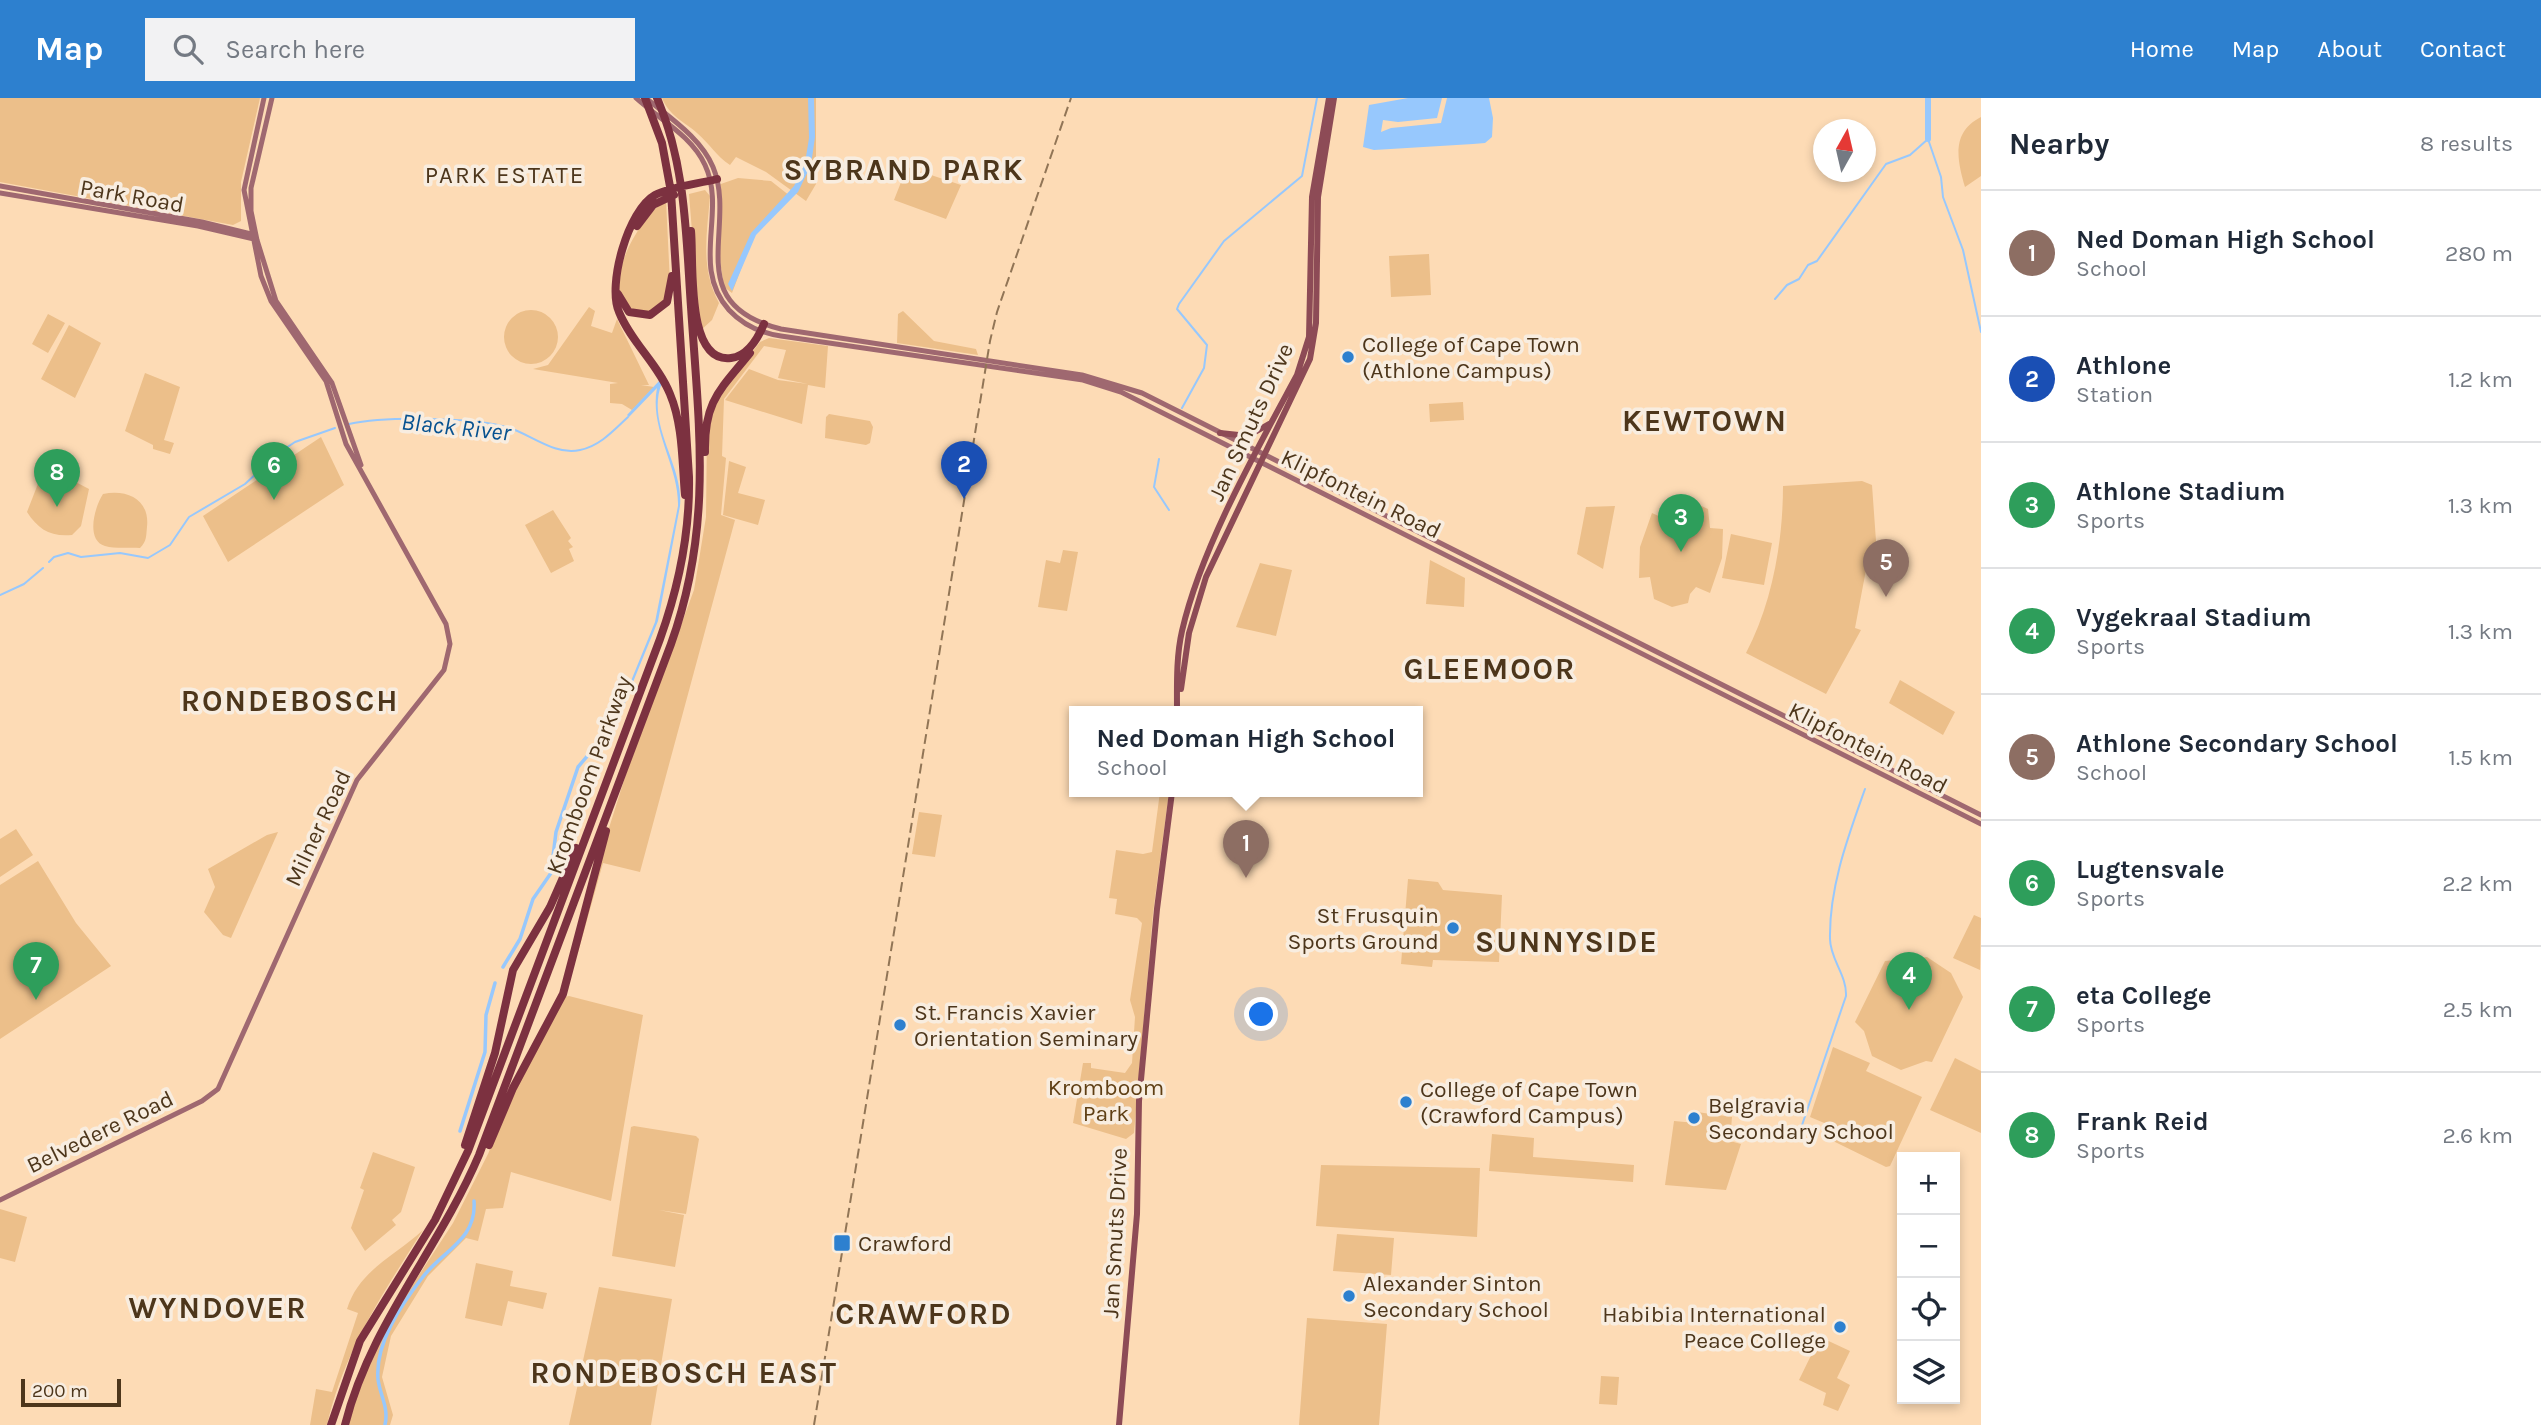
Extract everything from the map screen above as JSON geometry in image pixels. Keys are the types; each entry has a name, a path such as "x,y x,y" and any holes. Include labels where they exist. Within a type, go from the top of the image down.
{"highway":[{"path":"646,98 665,155 669,181 671,207 672,282 669,298 655,313 639,316 622,305 617,284 640,219 661,200 714,183"},
{"name":"Kromboom Parkway","path":"345,1425 372,1346 441,1233 482,1148 681,615 692,572 701,513 701,468 686,205 682,176 657,98"},
{"path":"683,561 685,507 674,404 660,373 621,317 614,288 615,273 638,213 645,204 665,191 714,183"},
{"path":"686,205 697,326 704,346 717,357 735,358 750,347 764,329"},
{"name":"Kromboom Parkway","path":"331,1425 360,1340 454,1183 667,620 683,561 690,477 671,207"},
{"path":"692,572 704,522 707,414 718,393 764,329"},
{"path":"441,1233 466,1196 513,1088 562,997 590,884 633,745"},
{"path":"454,1183 495,1053 513,970 560,888 613,766"}],"main road":[{"name":"Milner Road","path":"214,1093 227,1074 357,780 439,678 448,660 450,644 446,624 367,481 332,383 270,288 244,207 245,181 264,98"},
{"name":"Milner Road","path":"254,237 251,188 272,98"},
{"path":"636,98 690,144 714,183"},
{"name":"Klipfontein Road","path":"646,98 700,145 714,183 709,258 713,284 730,311 764,329 1105,380 1142,393 1175,414 1259,458 1981,824"},
{"name":"Jan Smuts Drive","path":"1179,706 1188,638 1200,592 1276,416 1301,365 1309,337 1312,197 1329,98"},
{"name":"Jan Smuts Drive","path":"1259,458 1304,376 1313,348 1318,197 1334,98"},
{"name":"Park Road","path":"0,186 226,227 254,237"},
{"name":"Park Road","path":"0,193 254,237"},
{"path":"226,227 243,225 244,207"},
{"path":"1220,433 1253,435 1276,416"},
{"name":"Klipfontein Road","path":"1184,419 1220,433 1259,458 1981,816"},
{"name":"Jan Smuts Drive","path":"1119,1425 1137,1214 1139,1101 1158,899 1171,797"},
{"name":"Belvedere Road","path":"0,1200 214,1093"}],"green space":[{"path":"0,98 260,98 241,182 241,221 233,225 0,182"},
{"path":"662,98 816,98 816,184 806,201 766,172 736,157 730,165 673,114"},
{"path":"1981,117 1981,176 1965,187 1959,157 1961,139 1971,123"},
{"path":"907,167 961,185 946,219 894,200"},
{"path":"738,178 771,181 790,196 755,232 732,293 724,287 720,261 718,185"},
{"path":"705,190 710,196 707,264 719,303 712,320 700,331 689,194"},
{"path":"666,200 670,283 664,302 652,313 632,311 620,293 621,268 639,228"},
{"path":"1429,254 1431,295 1391,297 1389,256"},
{"path":"589,307 595,311 591,326 612,333 617,319 649,385 641,385 654,387 632,410 622,404 610,403 610,384 618,383 533,369 548,365"},
{"path":"531,310 550,318 558,337 550,356 531,364 512,356 504,337 512,318"},
{"path":"903,311 934,341 976,349 978,355 897,343 898,314"},
{"path":"48,314 65,323 48,353 32,344"},
{"path":"69,325 101,343 75,398 41,379"},
{"path":"769,338 828,346 825,388 808,385 802,424 725,400 749,369 778,380 808,384 778,378 786,350 764,346 724,399 722,456 726,458 721,515 735,520 640,872 603,863 577,956 597,866 626,774 694,590 706,517 707,429 717,397 760,342"},
{"path":"145,373 180,387 164,440 174,443 170,454 153,449 153,445 125,431"},
{"path":"1463,402 1464,420 1430,422 1429,404"},
{"path":"829,414 870,421 873,427 870,443 866,445 825,438 826,417"},
{"path":"321,437 344,485 228,562 203,516"},
{"path":"729,461 746,467 738,493 765,500 758,525 723,515"},
{"path":"41,476 68,478 89,489 81,526 72,535 57,535 45,531 27,512"},
{"path":"1862,481 1872,485 1877,555 1869,554 1855,628 1861,630 1826,694 1746,653 1763,614 1774,572 1781,529 1783,486"},
{"path":"121,493 141,503 147,518 147,527 145,541 140,548 109,547 99,543 93,530 93,522 103,494"},
{"path":"1686,499 1708,509 1710,528 1723,529 1722,558 1710,593 1696,587 1690,594 1688,603 1672,607 1654,599 1650,577 1639,578 1640,547 1652,513 1663,518 1666,516 1664,510 1669,510 1671,501"},
{"path":"1615,506 1603,569 1577,554 1586,507"},
{"path":"553,510 571,538 568,541 573,547 569,549 574,561 551,573 525,525"},
{"path":"1731,534 1772,543 1764,585 1722,578"},
{"path":"1063,550 1078,552 1067,611 1038,607 1046,560 1060,563"},
{"path":"1430,560 1465,578 1464,607 1426,604"},
{"path":"1260,563 1292,570 1276,636 1236,627"},
{"path":"1900,680 1955,712 1943,735 1889,703"},
{"name":"Kromboom Park","path":"1159,797 1168,797 1153,913 1134,1133 1126,1139 1073,1123 1083,1063 1091,1063 1091,1068 1125,1073 1132,1063 1135,1017 1130,1000 1142,923 1137,918 1115,914 1117,899 1109,898 1116,850 1143,854 1152,852"},
{"path":"919,812 942,815 935,857 912,854"},
{"path":"16,829 33,855 0,877 0,839"},
{"path":"278,832 231,938 223,935 204,912 215,887 208,869 267,835"},
{"path":"38,861 76,923 111,966 0,1039 0,885"},
{"name":"St Frusquin Sports Ground","path":"1408,879 1438,882 1443,890 1502,895 1499,962 1433,960 1432,967 1401,964"},
{"path":"1974,915 1981,918 1980,970 1953,958"},
{"path":"1927,957 1951,973 1963,997 1932,1062 1926,1061 1901,1070 1872,1056 1864,1031 1855,1022 1885,961"},
{"path":"565,997 643,1015 611,1201 511,1172 503,1208 486,1209 478,1241 466,1238 428,1276 391,1336 382,1377 393,1415 390,1425 348,1425 363,1376 402,1301 453,1223 488,1154 510,1101"},
{"path":"1833,1047 1870,1063 1866,1071 1922,1097 1890,1166 1886,1167 1833,1141 1825,1134 1829,1125 1810,1117"},
{"path":"1955,1058 1981,1071 1981,1133 1930,1110"},
{"path":"1697,1112 1732,1117 1730,1141 1741,1144 1726,1190 1665,1185 1674,1121 1696,1123"},
{"path":"631,1127 696,1136 699,1139 686,1214 659,1210 684,1215 675,1267 612,1256"},
{"path":"1492,1134 1534,1138 1533,1157 1634,1165 1633,1182 1489,1171"},
{"path":"373,1152 415,1167 401,1212 392,1220 396,1225 365,1251 351,1228 364,1190 360,1188"},
{"path":"1321,1165 1480,1168 1477,1237 1316,1226"},
{"path":"0,1209 27,1217 15,1262 0,1258"},
{"path":"423,1230 354,1347 334,1398 327,1425 310,1425 316,1389 332,1392 358,1313 347,1309 353,1295 369,1274"},
{"path":"1337,1234 1394,1238 1391,1275 1333,1271"},
{"path":"476,1263 513,1271 510,1286 547,1293 543,1309 508,1301 502,1326 465,1318"},
{"path":"599,1287 672,1299 651,1425 569,1425"},
{"path":"1307,1318 1387,1324 1379,1425 1299,1425"},
{"path":"1820,1337 1850,1351 1837,1378 1850,1385 1838,1411 1823,1405 1826,1393 1799,1380"},
{"path":"1601,1376 1619,1377 1617,1405 1599,1404"}],"water":[{"path":"808,98 814,98 815,137 811,165 798,192 756,235 732,291 728,284 751,233 794,186 805,163 809,138"},
{"path":"1408,98 1442,98 1437,118 1398,122 1383,120 1381,132 1391,128 1441,123 1447,98 1489,98 1493,118 1492,137 1485,143 1473,144 1374,150 1363,147 1369,105"},
{"path":"659,381 662,383 658,414 680,491 680,506 658,621 624,704 622,703 655,622 678,506 674,476 657,418 657,388 629,417 627,415"}],"waterway":[{"path":"1182,408 1204,368 1207,345 1177,309 1179,304 1224,241 1302,176 1317,98"},
{"name":"Black River","path":"1928,98 1928,139"},
{"path":"1775,299 1787,285 1799,279 1808,265 1817,261 1886,164 1910,155 1928,139 1941,177 1943,197 1963,250 1981,332"},
{"name":"Black River","path":"349,424 407,419 495,424 553,448 571,451 587,448 600,441 628,417"},
{"name":"Black River","path":"49,562 54,557 68,553 81,557 120,553 148,558 170,545 189,517 245,484 280,452 295,442 335,428"},
{"path":"1159,459 1154,487 1169,510"},
{"name":"Black River","path":"0,595 24,584 43,568"},
{"path":"503,967 520,939 533,899 551,873 556,832 578,767 612,727 624,701"},
{"path":"1800,1131 1846,996 1844,981 1831,946 1831,920 1836,881 1865,789"},
{"path":"460,1131 485,1052 486,1015 495,983"},
{"path":"385,1425 385,1407 378,1379 378,1365 385,1338 398,1312 422,1278 457,1244 470,1226 474,1201"}],"railway":[{"path":"814,1425 990,341 997,312 1071,98"}],"place":[{"name":"College of Cape Town (Athlone Campus)","path":"1348,357"},
{"name":"Athlone","path":"964,499"},
{"name":"Lugtensvale","path":"274,500"},
{"name":"Frank Reid","path":"57,507"},
{"name":"Athlone Stadium","path":"1681,552"},
{"name":"Athlone Secondary School","path":"1886,597"},
{"name":"Ned Doman High School","path":"1246,878"},
{"name":"St Frusquin Sports Ground","path":"1453,928"},
{"name":"eta College","path":"36,1000"},
{"name":"Vygekraal Stadium","path":"1909,1010"},
{"name":"St. Francis Xavier Orientation Seminary","path":"900,1025"},
{"name":"College of Cape Town (Crawford Campus)","path":"1406,1102"},
{"name":"Belgravia Secondary School","path":"1694,1118"},
{"name":"Crawford","path":"842,1243"},
{"name":"Alexander Sinton Secondary School","path":"1349,1296"},
{"name":"Habibia International Peace College","path":"1840,1327"}],"district":[{"name":"SYBRAND PARK","path":"904,170"},
{"name":"PARK ESTATE","path":"505,175"},
{"name":"KEWTOWN","path":"1705,421"},
{"name":"GLEEMOOR","path":"1490,669"},
{"name":"RONDEBOSCH","path":"290,701"},
{"name":"SUNNYSIDE","path":"1567,942"},
{"name":"WYNDOVER","path":"218,1308"},
{"name":"CRAWFORD","path":"924,1314"},
{"name":"RONDEBOSCH EAST","path":"684,1373"}]}
